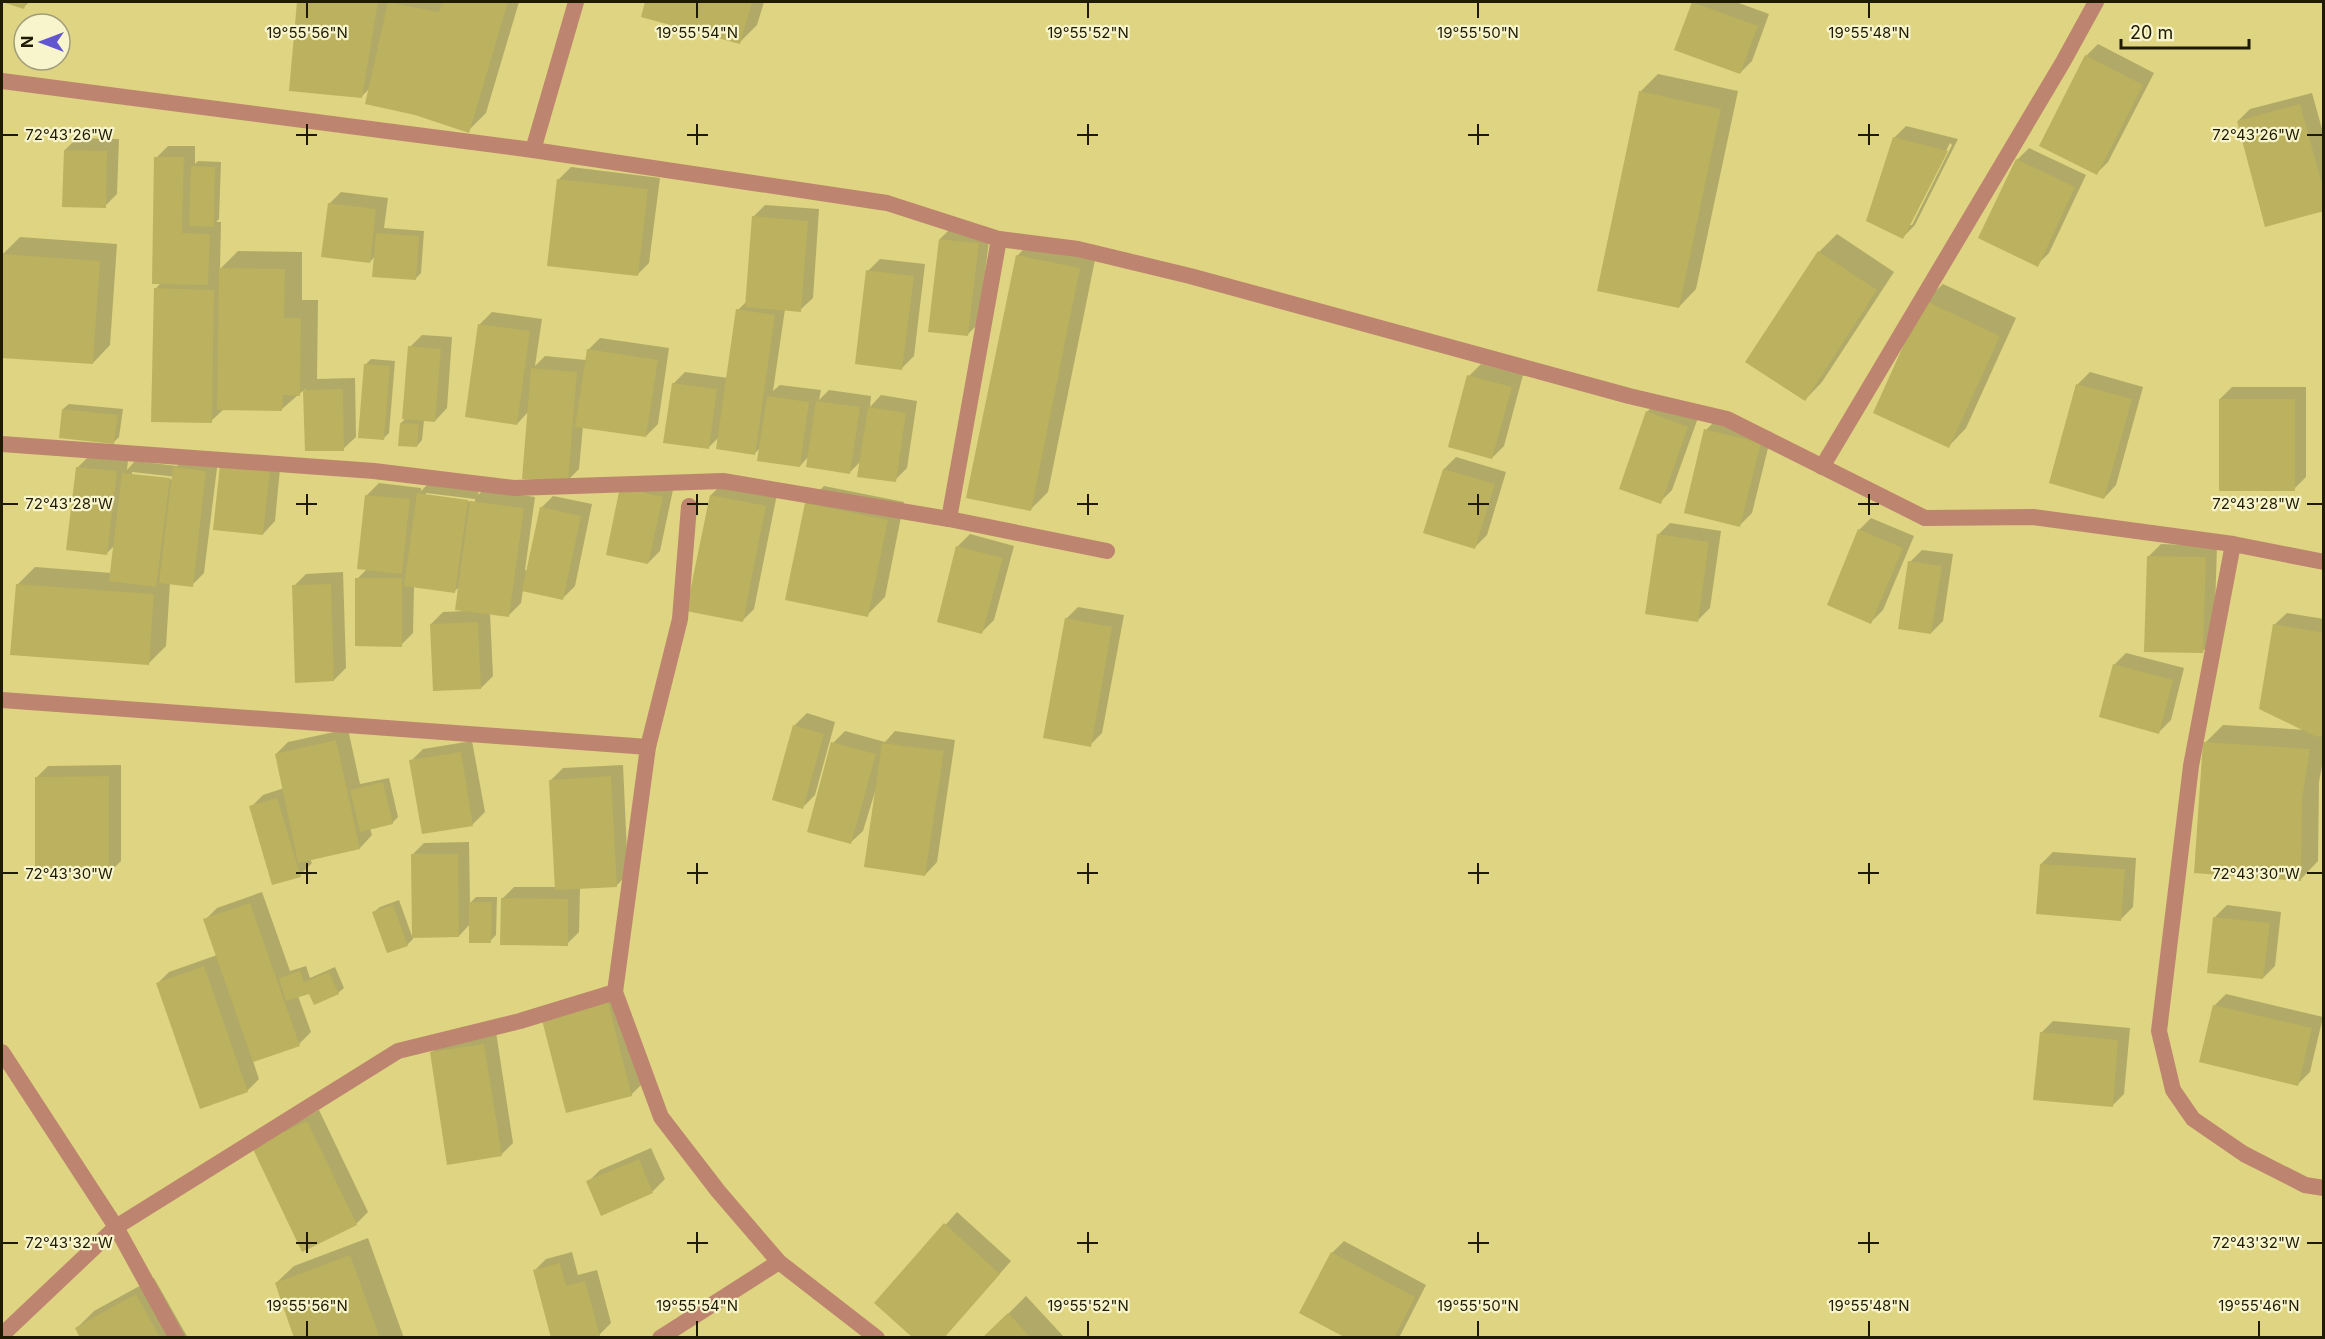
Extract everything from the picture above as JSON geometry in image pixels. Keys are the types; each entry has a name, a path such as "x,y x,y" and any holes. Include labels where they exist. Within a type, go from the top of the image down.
{"street":[{"path":"533,150 576,2"},
{"path":"1822,467 2063,62 2096,2"},
{"path":"2,81 533,150 887,203 999,239 1078,249 1190,276 1629,396 1727,419 1925,518 2033,517 2233,544 2324,562"},
{"path":"949,519 999,239"},
{"path":"2,444 374,471 514,488 723,481 949,519 1107,551"},
{"path":"689,506 680,619 648,747 615,992 661,1117 718,1191 779,1262 877,1338"},
{"path":"2233,544 2191,766 2159,1031 2173,1090 2193,1119 2244,1154 2305,1185 2324,1188"},
{"path":"2,700 648,747"},
{"path":"2,1335 116,1227 398,1051 520,1021 615,992"},
{"path":"2,1052 116,1227 177,1338"},
{"path":"660,1338 779,1262"}],"building":[{"path":"2,2 26,2 24,9"},
{"path":"297,2 378,2 362,98 289,91"},
{"path":"388,2 438,12 443,2 508,2 469,133 415,115 365,104"},
{"path":"645,2 752,2 740,44 641,17"},
{"path":"1692,2 1758,26 1740,74 1674,50"},
{"path":"2085,55 2143,85 2097,175 2039,146"},
{"path":"1639,91 1721,109 1679,308 1597,291"},
{"path":"2300,104 2324,191 2324,211 2265,227 2237,121"},
{"path":"1893,137 1948,151 1903,239 1866,221"},
{"path":"64,150 107,151 106,208 62,207"},
{"path":"154,157 184,157 182,233 210,234 208,285 152,284"},
{"path":"2016,159 2075,187 2038,267 1978,238"},
{"path":"191,166 215,167 214,227 189,226"},
{"path":"557,179 648,189 638,276 547,266"},
{"path":"328,203 376,209 370,263 321,257"},
{"path":"752,216 808,221 801,312 745,307"},
{"path":"376,233 419,236 416,280 372,277"},
{"path":"939,239 979,243 968,336 928,332"},
{"path":"1818,251 1877,290 1805,401 1745,362"},
{"path":"2,254 100,261 93,364 2,358"},
{"path":"1016,255 1080,268 1031,511 966,498"},
{"path":"219,268 285,269 284,318 301,318 300,396 283,395 282,411 217,410"},
{"path":"866,270 914,276 902,370 855,364"},
{"path":"154,288 214,290 212,423 151,422"},
{"path":"1924,300 2000,336 1949,448 1873,413"},
{"path":"736,309 775,315 755,455 716,449"},
{"path":"478,324 530,331 517,425 465,417"},
{"path":"408,346 441,349 435,422 402,419"},
{"path":"587,349 658,360 646,437 575,427"},
{"path":"364,364 390,366 384,440 358,438"},
{"path":"531,368 577,372 568,483 522,479"},
{"path":"1467,375 1512,387 1492,459 1448,447"},
{"path":"672,383 717,389 709,449 663,443"},
{"path":"2076,384 2132,399 2104,499 2049,483"},
{"path":"343,389 344,451 305,451 303,390"},
{"path":"767,396 809,402 800,467 757,461"},
{"path":"2219,399 2295,399 2295,491 2219,491"},
{"path":"816,401 860,407 850,474 806,467"},
{"path":"868,407 906,413 896,482 857,477"},
{"path":"62,409 118,415 114,444 59,438"},
{"path":"1646,411 1688,427 1661,504 1619,489"},
{"path":"400,423 419,424 417,447 398,446"},
{"path":"1704,429 1761,443 1740,527 1684,513"},
{"path":"220,465 270,470 263,535 213,530"},
{"path":"76,467 117,471 107,555 66,550"},
{"path":"173,467 206,471 193,587 159,583"},
{"path":"1443,469 1495,484 1475,549 1423,533"},
{"path":"122,473 170,478 156,587 109,581"},
{"path":"620,487 663,497 648,564 606,555"},
{"path":"417,493 468,500 455,593 404,586"},
{"path":"365,495 410,499 402,574 357,569"},
{"path":"710,495 766,506 743,622 686,611"},
{"path":"470,501 524,508 509,617 455,610"},
{"path":"805,503 888,520 868,617 785,600"},
{"path":"540,507 581,516 563,600 522,591"},
{"path":"1858,529 1903,548 1871,624 1827,605"},
{"path":"1657,534 1709,542 1698,622 1645,614"},
{"path":"956,546 1003,558 982,634 937,622"},
{"path":"2147,556 2206,557 2203,653 2144,652"},
{"path":"1908,561 1942,566 1931,634 1898,629"},
{"path":"355,578 402,578 402,647 355,646"},
{"path":"16,584 154,594 149,665 10,655"},
{"path":"331,584 334,681 295,683 292,585"},
{"path":"1065,618 1112,627 1091,747 1043,738"},
{"path":"478,622 481,689 433,691 430,624"},
{"path":"2273,624 2324,633 2324,735 2317,737 2259,709"},
{"path":"2113,664 2173,680 2159,734 2099,717"},
{"path":"793,725 824,734 803,809 772,800"},
{"path":"336,740 360,849 298,863 275,754"},
{"path":"831,742 876,754 851,844 807,832"},
{"path":"2203,742 2310,749 2302,800 2301,881 2194,873"},
{"path":"882,743 944,751 925,876 864,867"},
{"path":"461,752 473,826 422,834 409,760"},
{"path":"109,776 109,875 35,875 35,777"},
{"path":"611,776 617,887 555,890 549,780"},
{"path":"383,782 393,824 360,832 350,790"},
{"path":"277,798 301,877 272,885 249,806"},
{"path":"411,854 458,854 459,937 412,938"},
{"path":"2040,864 2125,869 2121,921 2036,914"},
{"path":"501,898 568,899 568,946 500,945"},
{"path":"469,902 492,902 491,943 469,943"},
{"path":"250,903 300,1046 253,1062 203,919"},
{"path":"393,905 408,946 387,953 372,912"},
{"path":"2213,917 2270,923 2263,979 2207,973"},
{"path":"204,966 248,1092 200,1109 156,983"},
{"path":"300,971 304,982 329,972 339,994 314,1005 309,994 286,1001 279,978"},
{"path":"608,1002 632,1096 566,1113 542,1020"},
{"path":"2213,1005 2312,1028 2298,1086 2199,1062"},
{"path":"2040,1032 2118,1040 2113,1107 2033,1100"},
{"path":"484,1044 502,1156 447,1165 430,1052"},
{"path":"307,1121 357,1225 302,1252 252,1147"},
{"path":"639,1159 653,1193 601,1216 586,1181"},
{"path":"944,1223 1000,1274 944,1338 913,1338 874,1303"},
{"path":"1331,1252 1415,1297 1394,1338 1346,1338 1299,1313"},
{"path":"350,1255 380,1338 294,1338 275,1283"},
{"path":"560,1263 566,1286 585,1281 600,1336 551,1338 533,1270"},
{"path":"136,1294 160,1338 80,1338 75,1328"},
{"path":"1008,1313 1031,1338 982,1338"}]}
